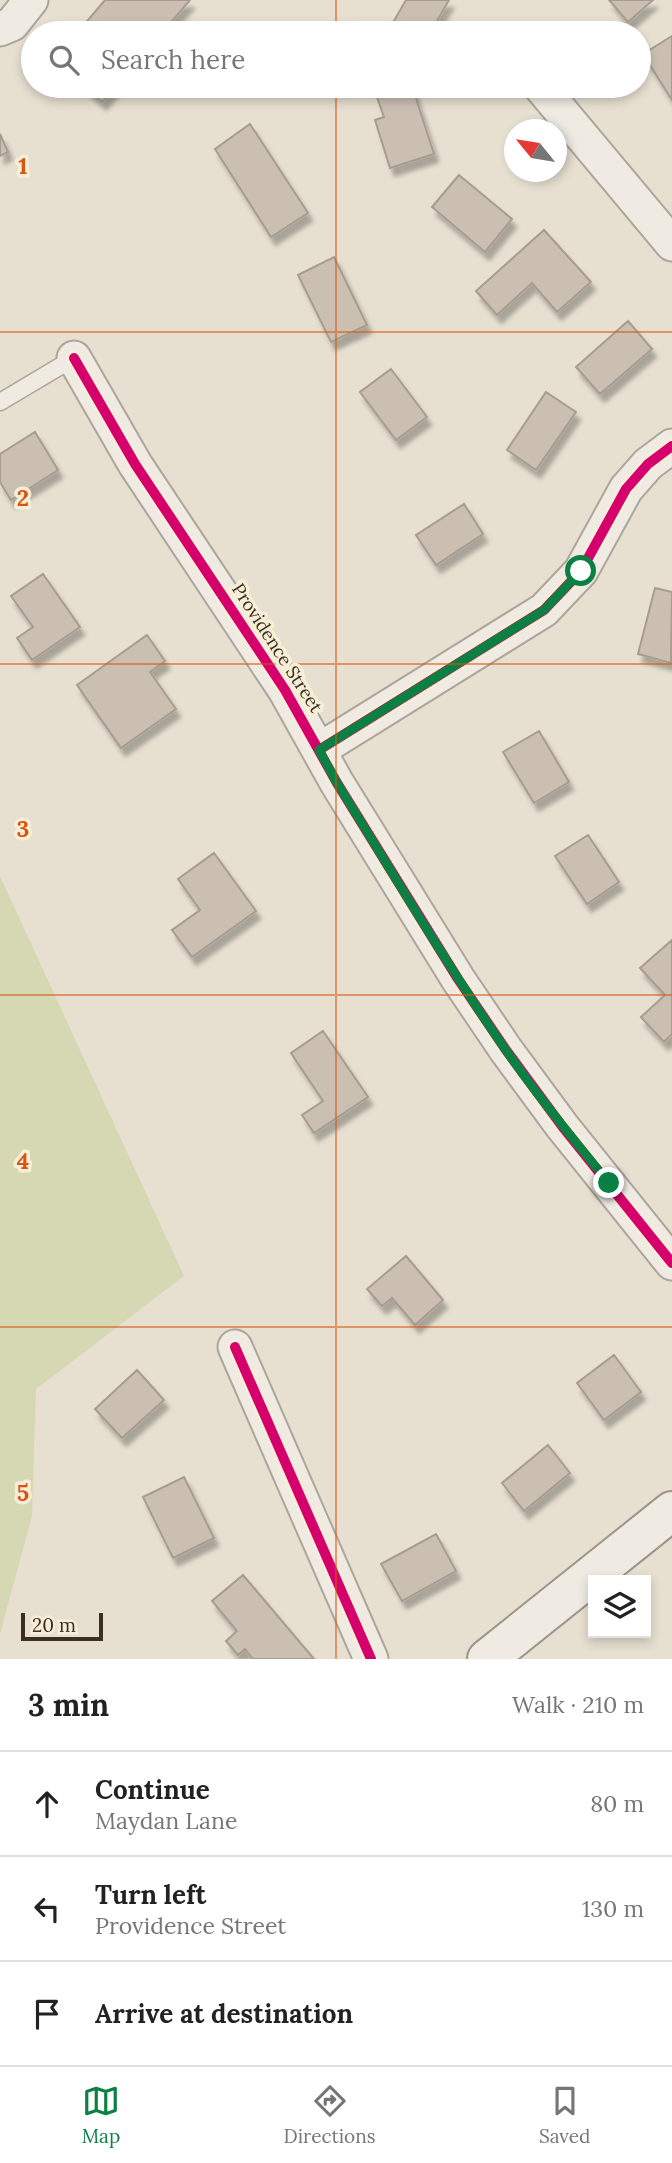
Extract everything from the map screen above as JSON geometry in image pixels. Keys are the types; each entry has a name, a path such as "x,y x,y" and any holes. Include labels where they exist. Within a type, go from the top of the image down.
{"street":[{"path":"0,29 12,24 31,0"},
{"path":"550,98 672,244"},
{"name":"Providence Street","path":"74,358 135,464 285,690 344,794 458,979 562,1126 672,1263"},
{"path":"319,750 544,610 581,571 626,489 648,464 672,446"},
{"path":"235,1347 371,1659"},
{"path":"486,1659 672,1511"}],"lane":[{"path":"0,402 74,358"}],"green space":[{"path":"0,876 184,1276 36,1389 32,1516 0,1634"}],"building":[{"path":"105,0 190,0 172,21 87,21"},
{"path":"406,0 449,0 437,21 394,21"},
{"path":"609,0 653,0 629,21"},
{"path":"672,36 672,100 651,67 651,49"},
{"path":"377,98 416,98 434,154 390,168 375,120 384,117"},
{"path":"250,124 308,213 271,237 215,149"},
{"path":"0,134 8,152 0,156"},
{"path":"459,175 512,219 485,252 432,207"},
{"path":"544,230 591,282 557,312 532,283 497,315 476,291"},
{"path":"334,257 367,325 331,342 298,275"},
{"path":"628,321 652,349 600,394 576,367"},
{"path":"391,369 427,417 396,440 360,392"},
{"path":"546,392 576,412 536,470 507,450"},
{"path":"35,432 58,470 11,500 0,482 0,454"},
{"path":"464,504 483,534 436,565 416,535"},
{"path":"43,574 80,627 32,660 17,638 33,627 11,596"},
{"path":"655,588 672,592 671,663 638,654"},
{"path":"147,635 165,661 150,672 176,709 121,748 77,685"},
{"path":"539,731 569,782 534,803 503,752"},
{"path":"588,835 619,882 587,904 555,856"},
{"path":"214,853 256,911 192,957 172,930 200,910 178,879"},
{"path":"672,940 672,1034 664,1042 641,1017 665,995 640,968"},
{"path":"323,1031 368,1097 314,1133 302,1115 323,1101 291,1053"},
{"path":"406,1256 443,1300 415,1325 392,1298 382,1306 367,1289"},
{"path":"614,1355 641,1392 604,1420 577,1383"},
{"path":"137,1370 164,1400 122,1438 95,1409"},
{"path":"548,1445 570,1473 524,1511 502,1483"},
{"path":"184,1477 214,1538 173,1558 143,1497"},
{"path":"436,1534 456,1571 402,1601 381,1564"},
{"path":"243,1575 314,1659 253,1659 245,1649 238,1655 226,1641 237,1631 212,1601"}],"cycle path":[{"path":"74,358 135,464 285,690 337,783 458,979 562,1126 672,1263"},
{"path":"319,750 544,610 581,571 626,489 648,464 672,446"},
{"path":"235,1347 371,1659"}],"route":[{"path":"581,571 544,610 319,750 458,979 562,1126 609,1183"}]}
